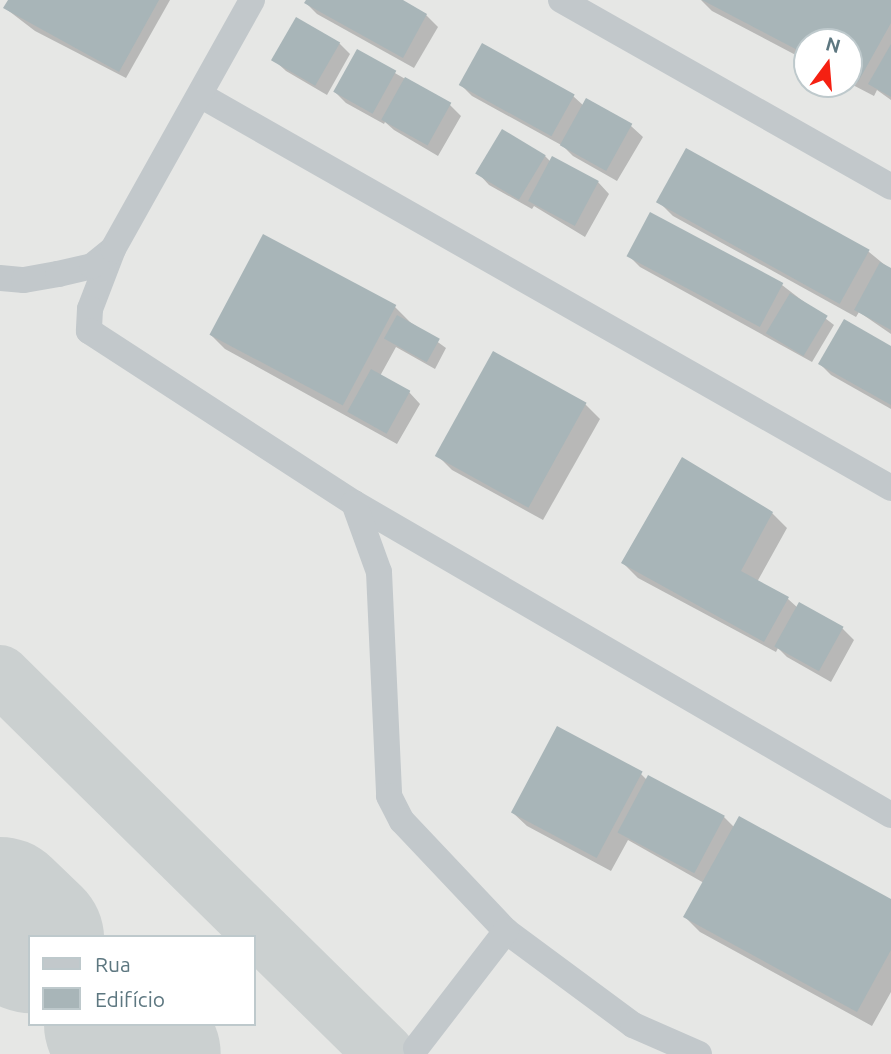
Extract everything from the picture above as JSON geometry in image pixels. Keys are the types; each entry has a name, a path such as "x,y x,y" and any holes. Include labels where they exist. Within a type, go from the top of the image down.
{"lane":[{"path":"252,0 113,250 90,309 89,331 354,503 891,815"},
{"path":"561,0 891,187"},
{"path":"200,96 891,488"},
{"path":"0,278 24,280 58,274 92,265 113,250"},
{"path":"354,503 379,572 389,796 401,821 506,931 633,1025 699,1054"},
{"path":"416,1048 506,931"}],"shaded area":[{"path":"0,0 891,0 891,1054 0,1054"}],"building":[{"path":"8,0 159,0 119,72 3,8"},
{"path":"306,0 403,0 427,14 403,58 304,3"},
{"path":"702,0 891,0 891,23 863,73 863,28 793,28 793,48"},
{"path":"296,17 340,42 315,86 271,60"},
{"path":"482,43 575,94 551,136 459,85"},
{"path":"891,44 891,97 868,84"},
{"path":"357,49 396,71 373,114 333,92"},
{"path":"405,77 451,103 428,146 381,120"},
{"path":"586,98 632,124 606,171 560,145"},
{"path":"502,129 546,155 519,200 475,174"},
{"path":"686,148 870,250 840,304 656,202"},
{"path":"552,156 599,181 575,226 528,201"},
{"path":"650,212 783,283 760,327 627,256"},
{"path":"263,234 396,305 343,406 209,335"},
{"path":"880,262 891,268 891,330 854,310"},
{"path":"790,293 828,316 804,356 766,333"},
{"path":"397,315 440,339 427,362 384,339"},
{"path":"844,319 891,346 891,405 818,364"},
{"path":"493,351 587,403 528,508 435,456"},
{"path":"371,369 410,391 387,434 347,412"},
{"path":"682,457 773,512 741,571 789,597 764,642 621,563"},
{"path":"799,602 844,627 819,671 774,647"},
{"path":"557,726 643,772 597,858 511,813"},
{"path":"648,775 725,816 694,873 617,832"},
{"path":"739,816 891,899 891,950 857,1012 683,917"}],"taxiway":[{"path":"0,675 385,1054"}],"runway":[{"path":"0,910 28,937"},
{"path":"119,1026 147,1054"}]}
